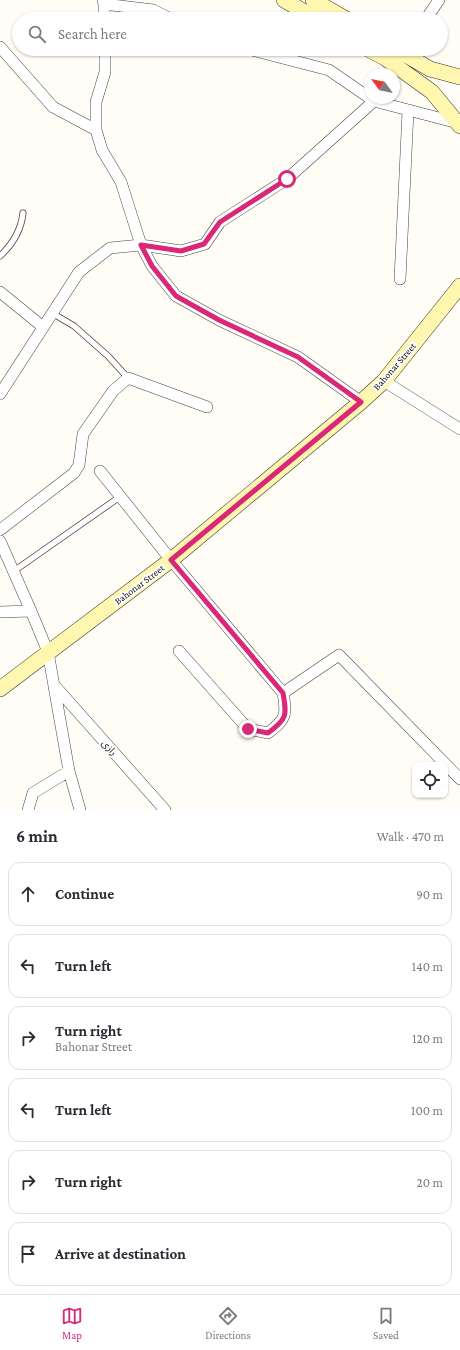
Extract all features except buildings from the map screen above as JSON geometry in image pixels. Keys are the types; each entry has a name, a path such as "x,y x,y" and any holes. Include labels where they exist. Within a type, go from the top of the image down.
{"street":[{"path":"284,0 319,6 331,12"},
{"path":"431,12 439,0"},
{"path":"104,12 103,2 153,10 157,12"},
{"path":"0,47 53,107 96,130"},
{"path":"105,56 105,72 96,102 96,130 102,150 121,182 141,245 152,266 176,296 219,320 298,357 361,402"},
{"path":"275,56 329,70 364,95"},
{"path":"381,56 432,92 459,124"},
{"path":"410,56 430,69 460,77"},
{"path":"0,394 79,272 110,248 141,245 181,251 204,244 220,222 287,179 372,104"},
{"path":"382,104 459,124"},
{"path":"400,279 408,111"},
{"name":"Bahonar Street","path":"0,689 171,560 361,402 384,381 460,285"},
{"path":"0,292 43,327"},
{"path":"0,530 74,473 79,465 84,434 113,391 128,378 207,407"},
{"path":"384,381 460,429"},
{"path":"100,471 171,560 283,693 286,709 282,722 268,733 248,729 180,651"},
{"path":"0,540 48,652 69,771 80,810"},
{"path":"0,612 31,611"},
{"path":"283,693 339,655 460,779"},
{"name":"رازی","path":"54,684 166,810"},
{"path":"28,810 33,793 69,771"}],"lane":[{"path":"0,256 15,239 22,224 23,213"},
{"path":"52,313 74,326 108,356 128,378"},
{"path":"14,571 120,496"}],"route":[{"path":"248,729 268,733 282,722 286,709 283,693 171,560 361,402 298,357 219,320 176,296 152,266 141,245 181,251 204,244 220,222 287,179"}]}
